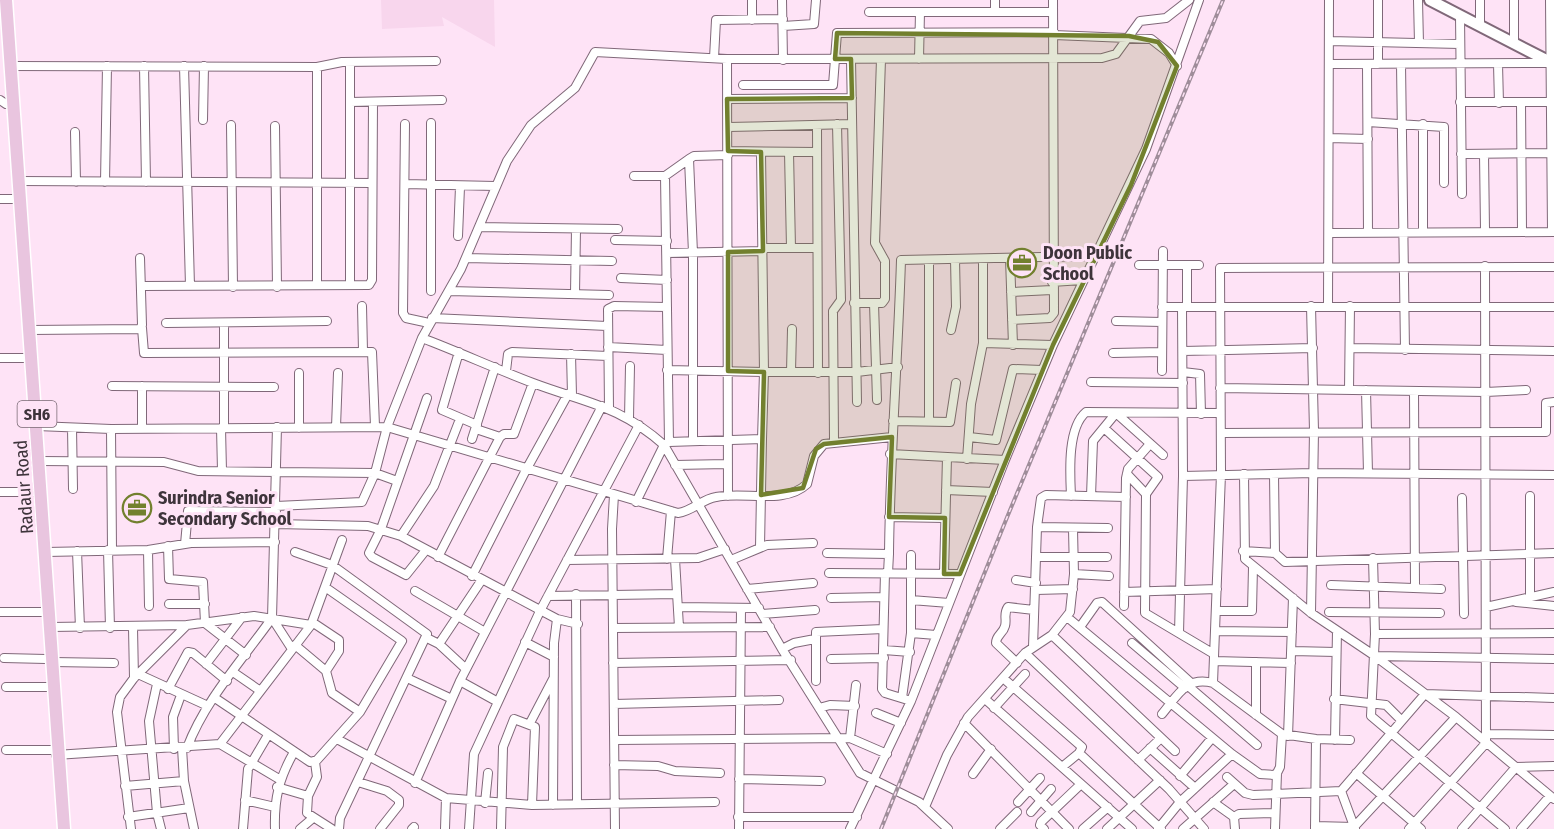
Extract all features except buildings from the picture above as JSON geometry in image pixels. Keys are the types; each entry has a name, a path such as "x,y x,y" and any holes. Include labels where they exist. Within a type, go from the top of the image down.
{"main road":[{"name":"Radaur Road","path":"6,0 30,330 29,358 35,492 50,660 59,829"},
{"name":"Radaur Road","path":"0,1 3,102 15,199 40,461 51,627 48,687 64,829"}],"street":[{"path":"752,0 752,20"},
{"path":"782,0 783,60"},
{"path":"714,58 715,22 752,20 814,24 816,0"},
{"path":"995,0 995,12"},
{"path":"1012,320 1052,318 1053,0"},
{"path":"185,544 188,511 359,504 375,473 387,427 422,338 466,258 495,186 523,135 575,88 595,52 783,60 1108,58 1116,54 1140,21 1166,18 1189,0"},
{"path":"850,829 911,701 1042,370 1082,280 1138,166 1177,66 1199,0"},
{"path":"1328,306 1329,0"},
{"path":"1378,0 1378,64"},
{"path":"1418,0 1419,43"},
{"path":"1430,0 1444,4 1460,16 1551,64"},
{"path":"1480,0 1480,26"},
{"path":"1514,0 1514,43"},
{"path":"1329,233 1553,231 1550,0"},
{"path":"869,12 1053,12"},
{"path":"919,59 920,12"},
{"path":"1460,16 1461,194"},
{"path":"743,84 833,85 837,33 1054,33 1129,36 1158,42 1169,52 1177,66"},
{"path":"1329,41 1460,44"},
{"path":"727,59 728,496"},
{"path":"851,59 857,402"},
{"path":"854,303 882,303 885,299 884,258 876,243 881,59"},
{"path":"10,66 317,67 350,62 436,61"},
{"path":"350,62 350,285"},
{"path":"1329,64 1551,64"},
{"path":"1401,64 1405,350"},
{"path":"1498,64 1499,103"},
{"path":"1367,65 1368,233"},
{"path":"105,182 107,66"},
{"path":"144,66 146,182"},
{"path":"184,66 190,286"},
{"path":"203,120 204,66"},
{"path":"317,67 317,285"},
{"path":"727,99 852,98"},
{"path":"350,102 442,100"},
{"path":"141,286 277,287 371,283 373,102"},
{"path":"1460,102 1552,102"},
{"path":"1521,103 1522,231"},
{"path":"1368,122 1444,127 1444,183"},
{"path":"431,123 431,291"},
{"path":"231,124 233,287"},
{"path":"405,124 403,313 406,318 430,321 608,326"},
{"path":"834,441 833,311 841,300 837,124"},
{"path":"728,127 852,124"},
{"path":"1423,124 1423,232"},
{"path":"817,125 818,373"},
{"path":"275,126 277,287"},
{"path":"75,132 76,182"},
{"path":"1329,138 1368,139"},
{"path":"760,548 764,372 761,152"},
{"path":"789,152 791,248"},
{"path":"634,176 665,176 694,156 728,153 817,152"},
{"path":"1461,154 1552,153"},
{"path":"1484,154 1485,230"},
{"path":"689,159 693,253 693,440"},
{"path":"665,176 668,350 666,444 675,465 782,649 860,773 925,807 943,828"},
{"path":"19,181 372,183"},
{"path":"405,184 495,186"},
{"path":"458,236 460,187"},
{"path":"0,199 15,199"},
{"path":"479,227 618,229"},
{"path":"575,294 576,228"},
{"path":"615,240 666,241"},
{"path":"667,254 817,248"},
{"path":"1162,371 1163,251"},
{"path":"911,701 885,693 882,689 884,597 889,554 890,454 898,367 901,261 1094,256"},
{"path":"140,258 141,347 144,353 372,352 374,356 375,426"},
{"path":"466,258 612,261"},
{"path":"1010,258 1013,345"},
{"path":"951,330 956,307 955,259"},
{"path":"967,459 971,404 983,343 983,259"},
{"path":"928,260 929,421"},
{"path":"1139,265 1199,266"},
{"path":"1179,633 1183,351 1187,266"},
{"path":"1213,683 1221,474 1221,349 1218,271 1222,266 1554,267"},
{"path":"1411,826 1486,743 1485,266"},
{"path":"621,278 667,280"},
{"path":"1011,292 1082,280"},
{"path":"449,291 609,295"},
{"path":"874,303 877,400"},
{"path":"362,306 363,351"},
{"path":"415,783 460,681 504,592 605,407 608,309 611,306 667,307"},
{"path":"1311,306 1314,431 1311,613"},
{"path":"1350,306 1350,390"},
{"path":"1162,307 1554,307"},
{"path":"166,323 327,321"},
{"path":"1116,321 1162,322"},
{"path":"222,471 225,387 224,323"},
{"path":"30,330 142,328"},
{"path":"791,372 792,329"},
{"path":"422,338 533,383 605,407 639,424 666,444 727,438 762,439"},
{"path":"983,343 1053,345"},
{"path":"608,347 668,350"},
{"path":"1183,351 1313,348"},
{"path":"1350,348 1554,351"},
{"path":"459,352 442,407 444,412 500,437"},
{"path":"506,371 508,354 512,352 608,356"},
{"path":"1113,353 1162,352"},
{"path":"472,576 526,470 570,395 571,354"},
{"path":"0,358 29,358"},
{"path":"629,418 630,366"},
{"path":"472,439 495,367"},
{"path":"667,370 818,373 875,371 898,367"},
{"path":"996,440 1013,369 1042,370"},
{"path":"1183,372 1200,374 1201,414"},
{"path":"298,428 299,373"},
{"path":"336,427 338,373"},
{"path":"1090,382 1183,383"},
{"path":"438,557 500,437 504,434 514,434 533,383"},
{"path":"893,421 951,421 956,383"},
{"path":"112,386 274,387"},
{"path":"142,386 142,429"},
{"path":"1220,388 1313,388 1414,392 1526,390"},
{"path":"1366,390 1368,473"},
{"path":"1414,392 1414,587"},
{"path":"426,550 410,573 404,575 370,555 369,550 381,529 427,398"},
{"path":"1221,433 1546,432 1546,403 1554,402"},
{"path":"1071,496 1071,454 1083,415 1090,412 1220,413"},
{"path":"1091,496 1092,446 1116,413"},
{"path":"1116,413 1163,455"},
{"path":"400,536 434,486 460,419"},
{"path":"469,829 469,801 474,754 540,611 639,424"},
{"path":"37,426 111,429 387,427 636,502 683,512 713,497 792,492 803,488 809,478 816,450 834,441 892,437"},
{"path":"72,428 73,489"},
{"path":"181,748 208,706 272,618 277,428"},
{"path":"1104,428 1158,477 1146,494 1145,614 1179,633 1214,658 1291,663"},
{"path":"110,628 111,429"},
{"path":"969,437 1012,442"},
{"path":"636,502 666,444"},
{"path":"1124,606 1126,474 1149,444"},
{"path":"890,454 1005,460"},
{"path":"944,574 947,457"},
{"path":"40,461 169,462 191,470 375,473 397,481"},
{"path":"675,465 727,464"},
{"path":"1183,476 1312,473 1554,475"},
{"path":"1126,474 1146,494"},
{"path":"1244,474 1243,551 1245,560 1311,613 1375,656 1456,717 1553,798 1521,829"},
{"path":"1274,474 1275,553"},
{"path":"946,490 993,492"},
{"path":"0,492 35,492"},
{"path":"614,495 612,560 615,829"},
{"path":"1033,647 1037,527 1040,502 1043,496 1126,497"},
{"path":"1530,496 1530,596"},
{"path":"1462,498 1464,614"},
{"path":"671,511 671,559 680,627"},
{"path":"889,517 945,518"},
{"path":"276,525 362,526 381,529 400,536 540,611 557,619 578,624"},
{"path":"1037,527 1108,528"},
{"path":"925,807 964,723 1025,653 1052,635 1073,608 1073,529"},
{"path":"219,744 311,623 342,540"},
{"path":"46,552 148,550 185,544 274,542"},
{"path":"731,560 772,544 813,543"},
{"path":"168,546 169,579 203,582 206,623 246,655"},
{"path":"567,561 704,557 724,549"},
{"path":"148,550 149,606"},
{"path":"76,551 80,628"},
{"path":"1243,551 1275,553 1285,562 1554,553"},
{"path":"295,552 332,565 424,629 427,638 439,644 466,669"},
{"path":"827,553 889,554"},
{"path":"902,698 910,652 911,555"},
{"path":"1036,557 1107,557"},
{"path":"1373,558 1375,656 1371,717 1505,829"},
{"path":"1216,611 1252,611 1253,567"},
{"path":"829,573 960,574"},
{"path":"1074,574 1109,576"},
{"path":"1016,580 1036,586 1073,589"},
{"path":"439,644 481,581"},
{"path":"747,589 813,583"},
{"path":"1331,585 1441,589"},
{"path":"315,762 360,712 402,639 325,587"},
{"path":"1124,592 1217,589"},
{"path":"415,591 485,632"},
{"path":"1486,607 1554,591"},
{"path":"576,594 578,624 577,804"},
{"path":"548,596 677,594"},
{"path":"831,598 884,597"},
{"path":"1275,829 1277,773 1285,735 1292,651 1293,598"},
{"path":"911,600 949,603"},
{"path":"1512,601 1554,606"},
{"path":"1080,627 1097,603 1102,602 1187,685"},
{"path":"169,604 205,604"},
{"path":"679,607 760,611 815,610"},
{"path":"1017,663 996,644 996,639 1005,628 1005,611 1011,607 1034,610"},
{"path":"1073,608 1086,618"},
{"path":"739,829 738,740 741,609"},
{"path":"0,612 44,612"},
{"path":"1329,612 1440,613"},
{"path":"206,664 242,617"},
{"path":"51,627 133,628 187,625 242,617 311,623 339,640 339,651 326,671"},
{"path":"1067,617 1232,754 1260,774 1274,775 1277,773"},
{"path":"272,618 293,647 326,671 332,693 360,712"},
{"path":"553,805 554,657 557,619"},
{"path":"130,829 124,786 118,704 136,676 187,625"},
{"path":"613,628 770,627"},
{"path":"133,628 136,676"},
{"path":"816,681 816,632 819,630 883,629"},
{"path":"1215,631 1292,632"},
{"path":"1335,740 1337,631"},
{"path":"911,633 936,635"},
{"path":"1375,634 1554,633"},
{"path":"1052,635 1175,752"},
{"path":"339,829 340,818 427,638"},
{"path":"782,649 794,643 815,639"},
{"path":"525,642 554,657"},
{"path":"1132,643 1187,685 1257,745"},
{"path":"1292,651 1336,652"},
{"path":"831,658 910,652"},
{"path":"168,689 186,654 193,653 227,681"},
{"path":"1025,653 1160,780 1204,829"},
{"path":"1375,656 1554,659"},
{"path":"4,658 114,663"},
{"path":"613,663 791,660"},
{"path":"1256,662 1256,715"},
{"path":"233,672 259,690"},
{"path":"994,708 1025,674"},
{"path":"136,676 208,706"},
{"path":"530,723 554,677"},
{"path":"407,678 452,699"},
{"path":"1003,678 1082,747 1079,753 1062,767"},
{"path":"1162,714 1187,685 1200,680 1213,683 1285,735 1350,740"},
{"path":"460,681 498,702"},
{"path":"157,684 149,716 157,813 161,829"},
{"path":"850,738 856,685"},
{"path":"6,687 48,687"},
{"path":"181,694 173,717 181,748 184,781 194,829"},
{"path":"1227,777 1248,795 1341,791 1425,694 1554,698"},
{"path":"214,698 294,752 315,762"},
{"path":"985,699 1132,829"},
{"path":"1334,699 1386,705 1401,720"},
{"path":"614,704 779,700"},
{"path":"819,708 830,705 855,706"},
{"path":"876,713 901,723"},
{"path":"1316,739 1315,828 1354,828 1456,717"},
{"path":"501,829 503,747 510,722 514,719 530,723 535,727 532,805"},
{"path":"964,723 1069,829"},
{"path":"1486,734 1554,735"},
{"path":"243,829 250,763 268,735"},
{"path":"338,738 369,758 446,798 532,805 716,802"},
{"path":"615,740 850,738 886,754"},
{"path":"1138,760 1161,738"},
{"path":"1180,776 1212,738"},
{"path":"6,750 55,753 121,752 219,744 278,783 308,796"},
{"path":"1150,748 1195,788"},
{"path":"973,774 991,749"},
{"path":"275,829 278,783 294,752"},
{"path":"1079,753 1135,803 1160,829 1180,802 1232,754"},
{"path":"315,762 317,777 308,796 307,813 332,829"},
{"path":"614,765 658,765 675,771 720,773"},
{"path":"1462,829 1516,768 1554,766"},
{"path":"485,802 488,773"},
{"path":"1356,773 1411,826 1421,829"},
{"path":"739,778 821,781"},
{"path":"1018,802 1040,778"},
{"path":"1107,829 1160,780"},
{"path":"124,786 184,781"},
{"path":"358,782 387,791 399,800 399,805 380,829"},
{"path":"1044,829 1040,825 1041,822 1081,784"},
{"path":"1183,829 1234,784"},
{"path":"1031,812 1051,789"},
{"path":"1341,791 1354,828"},
{"path":"445,829 446,798"},
{"path":"245,800 275,807"},
{"path":"1213,802 1234,817 1235,829"},
{"path":"1083,829 1108,807"},
{"path":"128,817 189,808"},
{"path":"1000,829 1017,812"},
{"path":"1234,817 1243,813 1275,813"},
{"path":"738,817 857,817"},
{"path":"300,829 313,818"},
{"path":"934,829 943,828"}],"highlighted area":[{"path":"837,33 1129,36 1158,42 1177,66 1131,185 1053,345 960,574 944,574 945,518 889,517 892,437 824,444 816,449 803,488 761,495 764,372 728,371 728,252 763,251 761,152 728,151 727,99 852,98 851,59 835,59"}],"shaded area":[{"path":"381,0 494,0 495,47 442,17 444,26 382,29"}],"railway":[{"path":"881,829 1008,515 1223,0"}],"place":[{"name":"Doon Public School","path":"1022,263"},
{"name":"Surindra Senior Secondary School","path":"137,508"}]}
